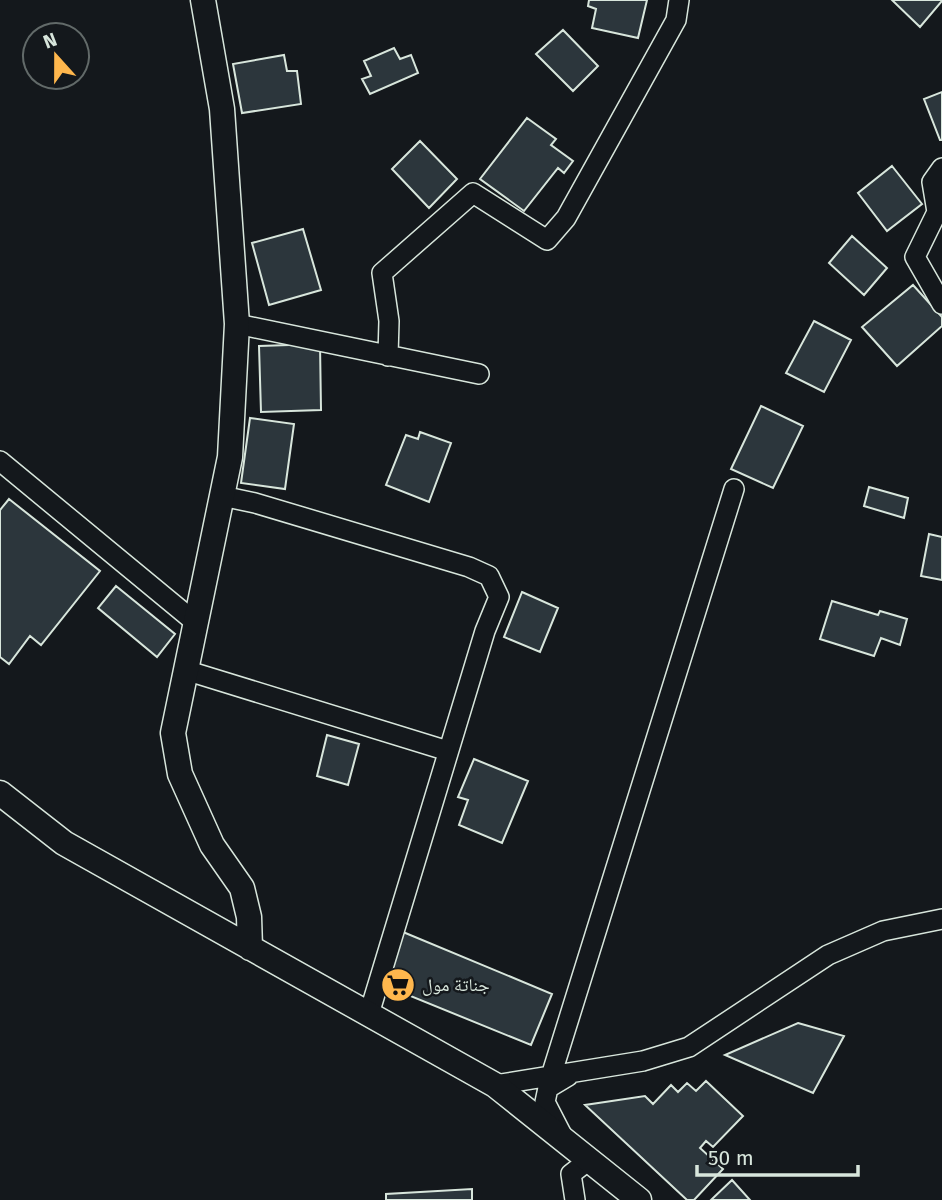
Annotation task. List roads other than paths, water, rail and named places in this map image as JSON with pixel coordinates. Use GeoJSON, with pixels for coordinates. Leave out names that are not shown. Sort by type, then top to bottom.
{"type":"FeatureCollection","features":[{"type":"Feature","properties":{"kind":"street"},"geometry":{"type":"LineString","coordinates":[[203,0],[222,109],[237,324],[230,457],[173,733],[180,774],[212,845],[242,888],[249,917],[250,948]]}},
{"type":"Feature","properties":{"kind":"street"},"geometry":{"type":"LineString","coordinates":[[388,356],[389,321],[382,273],[473,193],[547,240],[566,218],[676,20],[679,0]]}},
{"type":"Feature","properties":{"kind":"street"},"geometry":{"type":"LineString","coordinates":[[942,168],[932,182],[937,212],[915,257],[942,304]]}},
{"type":"Feature","properties":{"kind":"street"},"geometry":{"type":"LineString","coordinates":[[237,324],[479,374]]}},
{"type":"Feature","properties":{"kind":"street"},"geometry":{"type":"LineString","coordinates":[[0,461],[195,622]]}},
{"type":"Feature","properties":{"kind":"street"},"geometry":{"type":"LineString","coordinates":[[551,1076],[734,489]]}},
{"type":"Feature","properties":{"kind":"street"},"geometry":{"type":"LineString","coordinates":[[222,496],[255,503],[489,576],[499,597],[448,751],[369,1014]]}},
{"type":"Feature","properties":{"kind":"street"},"geometry":{"type":"LineString","coordinates":[[185,670],[448,751]]}},
{"type":"Feature","properties":{"kind":"street"},"geometry":{"type":"LineString","coordinates":[[0,793],[64,843],[495,1085],[639,1200]]}},
{"type":"Feature","properties":{"kind":"street"},"geometry":{"type":"LineString","coordinates":[[495,1085],[643,1061],[689,1047],[828,955],[883,931],[942,919]]}},
{"type":"Feature","properties":{"kind":"street"},"geometry":{"type":"LineString","coordinates":[[566,1142],[545,1102],[548,1088],[576,1072]]}},
{"type":"Feature","properties":{"kind":"street"},"geometry":{"type":"LineString","coordinates":[[575,1200],[571,1174],[589,1160]]}},
{"type":"Feature","properties":{"kind":"place","name":"جناتة مول"},"geometry":{"type":"Point","coordinates":[398,985]}}]}
